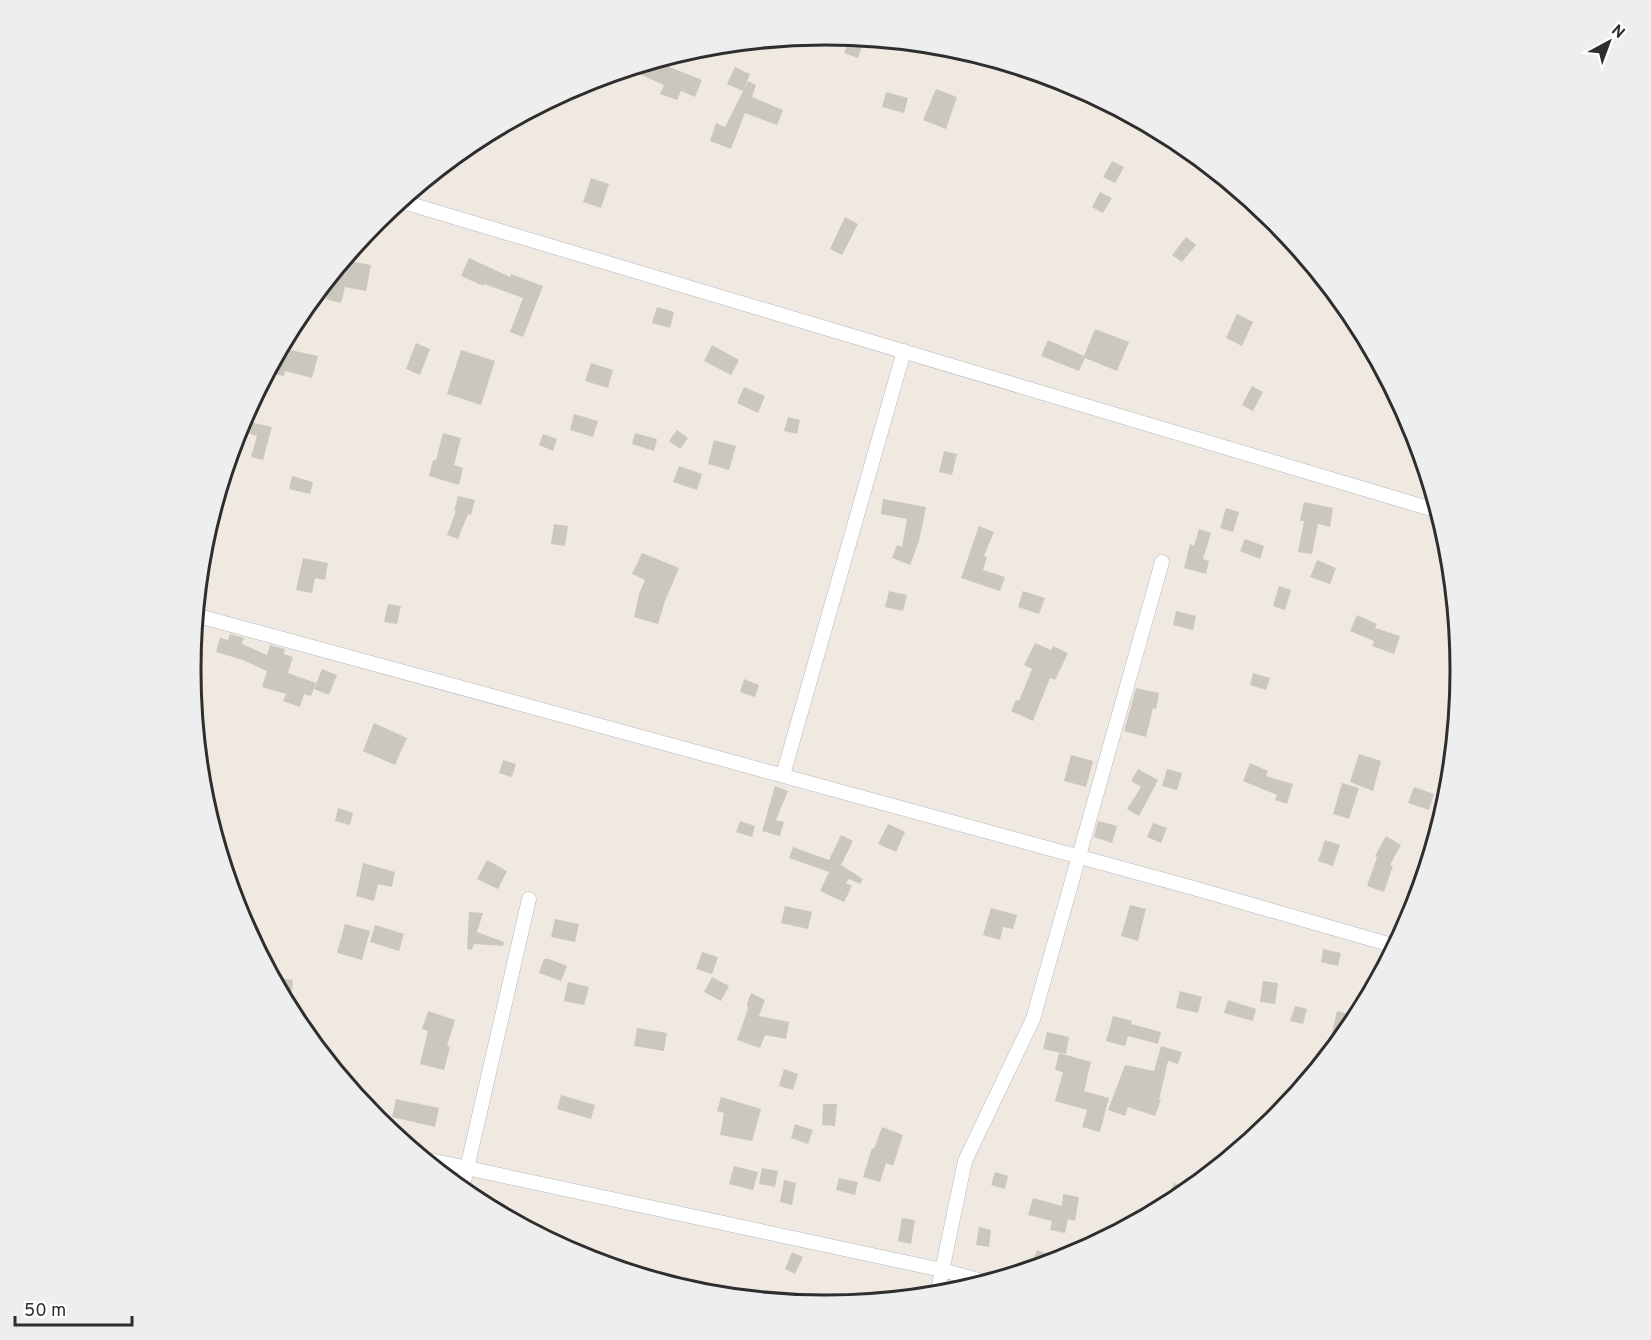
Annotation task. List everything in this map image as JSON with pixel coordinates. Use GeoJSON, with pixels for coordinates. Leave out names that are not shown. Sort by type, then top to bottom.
{"type":"FeatureCollection","features":[{"type":"Feature","properties":{"kind":"street"},"geometry":{"type":"LineString","coordinates":[[409,204],[1429,508]]}},
{"type":"Feature","properties":{"kind":"street"},"geometry":{"type":"LineString","coordinates":[[783,776],[904,351]]}},
{"type":"Feature","properties":{"kind":"street"},"geometry":{"type":"LineString","coordinates":[[939,1284],[965,1161],[1033,1019],[1162,562]]}},
{"type":"Feature","properties":{"kind":"street"},"geometry":{"type":"LineString","coordinates":[[203,617],[1079,856],[1387,944]]}},
{"type":"Feature","properties":{"kind":"street"},"geometry":{"type":"LineString","coordinates":[[464,1180],[529,900]]}},
{"type":"Feature","properties":{"kind":"street"},"geometry":{"type":"LineString","coordinates":[[440,1162],[970,1278]]}},
{"type":"Feature","properties":{"kind":"building"},"geometry":{"type":"Polygon","coordinates":[[[847,46],[862,46],[858,58],[844,53],[847,46]]]}},
{"type":"Feature","properties":{"kind":"building"},"geometry":{"type":"Polygon","coordinates":[[[666,66],[702,80],[695,97],[681,91],[677,100],[660,94],[664,85],[639,74],[666,66]]]}},
{"type":"Feature","properties":{"kind":"building"},"geometry":{"type":"Polygon","coordinates":[[[735,67],[750,74],[743,91],[727,84],[735,67]]]}},
{"type":"Feature","properties":{"kind":"building"},"geometry":{"type":"Polygon","coordinates":[[[748,81],[756,85],[752,97],[783,110],[777,125],[745,113],[731,149],[710,141],[716,123],[725,127],[748,81]]]}},
{"type":"Feature","properties":{"kind":"building"},"geometry":{"type":"Polygon","coordinates":[[[936,89],[957,97],[946,129],[923,120],[936,89]]]}},
{"type":"Feature","properties":{"kind":"building"},"geometry":{"type":"Polygon","coordinates":[[[886,92],[908,98],[904,113],[882,107],[886,92]]]}},
{"type":"Feature","properties":{"kind":"building"},"geometry":{"type":"Polygon","coordinates":[[[1112,161],[1124,167],[1115,183],[1103,177],[1112,161]]]}},
{"type":"Feature","properties":{"kind":"building"},"geometry":{"type":"Polygon","coordinates":[[[591,178],[609,184],[601,208],[583,202],[591,178]]]}},
{"type":"Feature","properties":{"kind":"building"},"geometry":{"type":"Polygon","coordinates":[[[1100,192],[1112,198],[1103,213],[1092,207],[1100,192]]]}},
{"type":"Feature","properties":{"kind":"building"},"geometry":{"type":"Polygon","coordinates":[[[845,217],[858,224],[842,255],[830,249],[845,217]]]}},
{"type":"Feature","properties":{"kind":"building"},"geometry":{"type":"Polygon","coordinates":[[[1186,237],[1196,245],[1182,262],[1172,255],[1186,237]]]}},
{"type":"Feature","properties":{"kind":"building"},"geometry":{"type":"Polygon","coordinates":[[[469,258],[510,277],[511,274],[543,286],[523,337],[510,332],[523,298],[484,284],[483,286],[461,276],[469,258]]]}},
{"type":"Feature","properties":{"kind":"building"},"geometry":{"type":"Polygon","coordinates":[[[353,262],[371,265],[366,291],[345,287],[341,303],[326,299],[327,294],[353,262]]]}},
{"type":"Feature","properties":{"kind":"building"},"geometry":{"type":"Polygon","coordinates":[[[657,307],[674,312],[670,328],[652,323],[657,307]]]}},
{"type":"Feature","properties":{"kind":"building"},"geometry":{"type":"Polygon","coordinates":[[[1237,314],[1253,322],[1242,346],[1226,338],[1237,314]]]}},
{"type":"Feature","properties":{"kind":"building"},"geometry":{"type":"Polygon","coordinates":[[[1095,329],[1129,342],[1117,371],[1085,358],[1079,371],[1041,356],[1048,340],[1084,356],[1095,329]]]}},
{"type":"Feature","properties":{"kind":"building"},"geometry":{"type":"Polygon","coordinates":[[[416,343],[430,349],[420,375],[406,369],[416,343]]]}},
{"type":"Feature","properties":{"kind":"building"},"geometry":{"type":"Polygon","coordinates":[[[712,345],[739,360],[731,375],[704,361],[712,345]]]}},
{"type":"Feature","properties":{"kind":"building"},"geometry":{"type":"Polygon","coordinates":[[[289,350],[318,356],[312,378],[285,371],[284,376],[275,374],[289,350]]]}},
{"type":"Feature","properties":{"kind":"building"},"geometry":{"type":"Polygon","coordinates":[[[461,350],[495,361],[481,405],[447,394],[461,350]]]}},
{"type":"Feature","properties":{"kind":"building"},"geometry":{"type":"Polygon","coordinates":[[[591,363],[613,370],[608,388],[585,381],[591,363]]]}},
{"type":"Feature","properties":{"kind":"building"},"geometry":{"type":"Polygon","coordinates":[[[1252,386],[1263,392],[1253,411],[1242,405],[1252,386]]]}},
{"type":"Feature","properties":{"kind":"building"},"geometry":{"type":"Polygon","coordinates":[[[744,387],[765,396],[758,413],[737,403],[744,387]]]}},
{"type":"Feature","properties":{"kind":"building"},"geometry":{"type":"Polygon","coordinates":[[[574,414],[598,421],[593,437],[570,430],[574,414]]]}},
{"type":"Feature","properties":{"kind":"building"},"geometry":{"type":"Polygon","coordinates":[[[788,417],[800,420],[797,434],[784,431],[788,417]]]}},
{"type":"Feature","properties":{"kind":"building"},"geometry":{"type":"Polygon","coordinates":[[[252,422],[272,427],[263,460],[251,457],[257,436],[247,433],[252,422]]]}},
{"type":"Feature","properties":{"kind":"building"},"geometry":{"type":"Polygon","coordinates":[[[677,430],[688,438],[680,449],[669,441],[677,430]]]}},
{"type":"Feature","properties":{"kind":"building"},"geometry":{"type":"Polygon","coordinates":[[[443,433],[461,438],[454,465],[463,468],[459,485],[429,476],[443,433]]]}},
{"type":"Feature","properties":{"kind":"building"},"geometry":{"type":"Polygon","coordinates":[[[635,433],[657,439],[654,451],[632,444],[635,433]]]}},
{"type":"Feature","properties":{"kind":"building"},"geometry":{"type":"Polygon","coordinates":[[[543,434],[557,439],[553,451],[539,445],[543,434]]]}},
{"type":"Feature","properties":{"kind":"building"},"geometry":{"type":"Polygon","coordinates":[[[714,440],[736,446],[729,470],[708,464],[714,440]]]}},
{"type":"Feature","properties":{"kind":"building"},"geometry":{"type":"Polygon","coordinates":[[[944,451],[957,454],[952,475],[939,472],[944,451]]]}},
{"type":"Feature","properties":{"kind":"building"},"geometry":{"type":"Polygon","coordinates":[[[679,466],[702,474],[697,490],[673,482],[679,466]]]}},
{"type":"Feature","properties":{"kind":"building"},"geometry":{"type":"Polygon","coordinates":[[[292,476],[313,482],[310,494],[289,489],[292,476]]]}},
{"type":"Feature","properties":{"kind":"building"},"geometry":{"type":"Polygon","coordinates":[[[458,496],[475,500],[471,515],[468,514],[458,539],[447,535],[456,511],[454,511],[458,496]]]}},
{"type":"Feature","properties":{"kind":"building"},"geometry":{"type":"Polygon","coordinates":[[[883,499],[926,507],[919,541],[910,565],[892,558],[897,545],[902,547],[907,519],[881,514],[883,499]]]}},
{"type":"Feature","properties":{"kind":"building"},"geometry":{"type":"Polygon","coordinates":[[[1304,502],[1333,508],[1330,527],[1318,524],[1312,554],[1298,552],[1304,521],[1300,521],[1304,502]]]}},
{"type":"Feature","properties":{"kind":"building"},"geometry":{"type":"Polygon","coordinates":[[[1226,508],[1239,512],[1233,532],[1220,528],[1226,508]]]}},
{"type":"Feature","properties":{"kind":"building"},"geometry":{"type":"Polygon","coordinates":[[[554,524],[568,526],[565,546],[551,544],[554,524]]]}},
{"type":"Feature","properties":{"kind":"building"},"geometry":{"type":"Polygon","coordinates":[[[979,526],[994,532],[984,556],[987,557],[983,570],[1005,577],[1000,591],[961,578],[979,526]]]}},
{"type":"Feature","properties":{"kind":"building"},"geometry":{"type":"Polygon","coordinates":[[[1199,529],[1211,533],[1203,559],[1209,561],[1206,574],[1184,568],[1190,544],[1194,546],[1199,529]]]}},
{"type":"Feature","properties":{"kind":"building"},"geometry":{"type":"Polygon","coordinates":[[[1245,539],[1264,546],[1260,559],[1240,551],[1245,539]]]}},
{"type":"Feature","properties":{"kind":"building"},"geometry":{"type":"Polygon","coordinates":[[[642,553],[679,568],[658,624],[634,617],[645,580],[632,574],[642,553]]]}},
{"type":"Feature","properties":{"kind":"building"},"geometry":{"type":"Polygon","coordinates":[[[303,558],[328,563],[325,580],[315,578],[312,593],[296,590],[303,558]]]}},
{"type":"Feature","properties":{"kind":"building"},"geometry":{"type":"Polygon","coordinates":[[[1317,560],[1336,568],[1330,584],[1310,577],[1317,560]]]}},
{"type":"Feature","properties":{"kind":"building"},"geometry":{"type":"Polygon","coordinates":[[[1279,586],[1291,590],[1285,610],[1273,606],[1279,586]]]}},
{"type":"Feature","properties":{"kind":"building"},"geometry":{"type":"Polygon","coordinates":[[[889,591],[907,595],[903,611],[885,607],[889,591]]]}},
{"type":"Feature","properties":{"kind":"building"},"geometry":{"type":"Polygon","coordinates":[[[1023,591],[1045,598],[1039,614],[1018,607],[1023,591]]]}},
{"type":"Feature","properties":{"kind":"building"},"geometry":{"type":"Polygon","coordinates":[[[388,604],[401,606],[397,624],[384,622],[388,604]]]}},
{"type":"Feature","properties":{"kind":"building"},"geometry":{"type":"Polygon","coordinates":[[[1176,611],[1196,616],[1193,630],[1173,625],[1176,611]]]}},
{"type":"Feature","properties":{"kind":"building"},"geometry":{"type":"Polygon","coordinates":[[[1357,615],[1377,624],[1375,628],[1400,636],[1394,654],[1372,646],[1374,641],[1350,631],[1357,615]]]}},
{"type":"Feature","properties":{"kind":"building"},"geometry":{"type":"Polygon","coordinates":[[[230,634],[244,638],[242,644],[267,655],[270,645],[285,649],[284,654],[293,657],[288,673],[316,683],[311,696],[304,694],[300,707],[283,701],[286,694],[262,687],[267,671],[243,660],[216,652],[220,638],[228,640],[230,634]]]}},
{"type":"Feature","properties":{"kind":"building"},"geometry":{"type":"Polygon","coordinates":[[[1035,643],[1051,650],[1053,646],[1068,653],[1055,680],[1050,678],[1033,721],[1011,711],[1016,700],[1019,701],[1032,669],[1024,665],[1035,643]]]}},
{"type":"Feature","properties":{"kind":"building"},"geometry":{"type":"Polygon","coordinates":[[[322,669],[337,675],[329,695],[314,689],[322,669]]]}},
{"type":"Feature","properties":{"kind":"building"},"geometry":{"type":"Polygon","coordinates":[[[1253,673],[1270,678],[1266,690],[1250,685],[1253,673]]]}},
{"type":"Feature","properties":{"kind":"building"},"geometry":{"type":"Polygon","coordinates":[[[744,679],[759,685],[755,697],[740,692],[744,679]]]}},
{"type":"Feature","properties":{"kind":"building"},"geometry":{"type":"Polygon","coordinates":[[[1136,688],[1159,693],[1146,737],[1124,731],[1136,688]]]}},
{"type":"Feature","properties":{"kind":"building"},"geometry":{"type":"Polygon","coordinates":[[[374,723],[407,738],[395,765],[363,751],[374,723]]]}},
{"type":"Feature","properties":{"kind":"building"},"geometry":{"type":"Polygon","coordinates":[[[1359,754],[1381,761],[1373,791],[1350,782],[1359,754]]]}},
{"type":"Feature","properties":{"kind":"building"},"geometry":{"type":"Polygon","coordinates":[[[1071,755],[1093,761],[1086,787],[1064,781],[1071,755]]]}},
{"type":"Feature","properties":{"kind":"building"},"geometry":{"type":"Polygon","coordinates":[[[503,760],[516,764],[512,777],[499,773],[503,760]]]}},
{"type":"Feature","properties":{"kind":"building"},"geometry":{"type":"Polygon","coordinates":[[[1250,763],[1268,771],[1266,776],[1293,784],[1287,804],[1275,800],[1277,795],[1243,781],[1250,763]]]}},
{"type":"Feature","properties":{"kind":"building"},"geometry":{"type":"Polygon","coordinates":[[[1138,769],[1158,780],[1139,816],[1127,809],[1141,787],[1131,781],[1138,769]]]}},
{"type":"Feature","properties":{"kind":"building"},"geometry":{"type":"Polygon","coordinates":[[[1167,769],[1182,773],[1177,790],[1162,786],[1167,769]]]}},
{"type":"Feature","properties":{"kind":"building"},"geometry":{"type":"Polygon","coordinates":[[[1342,783],[1359,788],[1349,819],[1333,814],[1342,783]]]}},
{"type":"Feature","properties":{"kind":"building"},"geometry":{"type":"Polygon","coordinates":[[[775,786],[788,791],[776,820],[784,822],[780,836],[762,831],[775,786]]]}},
{"type":"Feature","properties":{"kind":"building"},"geometry":{"type":"Polygon","coordinates":[[[1414,787],[1434,794],[1429,810],[1408,803],[1414,787]]]}},
{"type":"Feature","properties":{"kind":"building"},"geometry":{"type":"Polygon","coordinates":[[[338,808],[353,813],[350,825],[335,821],[338,808]]]}},
{"type":"Feature","properties":{"kind":"building"},"geometry":{"type":"Polygon","coordinates":[[[740,821],[755,826],[752,837],[736,832],[740,821]]]}},
{"type":"Feature","properties":{"kind":"building"},"geometry":{"type":"Polygon","coordinates":[[[1098,821],[1117,826],[1112,843],[1094,837],[1098,821]]]}},
{"type":"Feature","properties":{"kind":"building"},"geometry":{"type":"Polygon","coordinates":[[[1153,823],[1167,828],[1161,843],[1147,837],[1153,823]]]}},
{"type":"Feature","properties":{"kind":"building"},"geometry":{"type":"Polygon","coordinates":[[[888,824],[905,832],[896,852],[878,844],[888,824]]]}},
{"type":"Feature","properties":{"kind":"building"},"geometry":{"type":"Polygon","coordinates":[[[841,835],[853,841],[841,865],[863,879],[860,884],[849,879],[846,883],[852,886],[844,902],[820,891],[829,872],[789,858],[793,847],[829,860],[841,835]]]}},
{"type":"Feature","properties":{"kind":"building"},"geometry":{"type":"Polygon","coordinates":[[[1386,836],[1401,845],[1390,865],[1393,866],[1384,892],[1367,886],[1377,857],[1375,856],[1386,836]]]}},
{"type":"Feature","properties":{"kind":"building"},"geometry":{"type":"Polygon","coordinates":[[[1325,840],[1340,845],[1333,866],[1318,861],[1325,840]]]}},
{"type":"Feature","properties":{"kind":"building"},"geometry":{"type":"Polygon","coordinates":[[[487,860],[507,871],[498,889],[477,879],[487,860]]]}},
{"type":"Feature","properties":{"kind":"building"},"geometry":{"type":"Polygon","coordinates":[[[363,863],[395,872],[392,887],[378,884],[374,901],[356,896],[363,863]]]}},
{"type":"Feature","properties":{"kind":"building"},"geometry":{"type":"Polygon","coordinates":[[[1130,905],[1146,909],[1138,941],[1121,936],[1130,905]]]}},
{"type":"Feature","properties":{"kind":"building"},"geometry":{"type":"Polygon","coordinates":[[[785,906],[812,912],[808,929],[781,923],[785,906]]]}},
{"type":"Feature","properties":{"kind":"building"},"geometry":{"type":"Polygon","coordinates":[[[991,908],[1017,915],[1013,929],[1003,927],[1000,940],[983,935],[991,908]]]}},
{"type":"Feature","properties":{"kind":"building"},"geometry":{"type":"Polygon","coordinates":[[[469,912],[483,913],[477,932],[504,942],[503,946],[474,944],[472,950],[467,949],[469,912]]]}},
{"type":"Feature","properties":{"kind":"building"},"geometry":{"type":"Polygon","coordinates":[[[555,919],[579,924],[575,942],[551,937],[555,919]]]}},
{"type":"Feature","properties":{"kind":"building"},"geometry":{"type":"Polygon","coordinates":[[[345,924],[370,931],[362,960],[337,953],[345,924]]]}},
{"type":"Feature","properties":{"kind":"building"},"geometry":{"type":"Polygon","coordinates":[[[375,925],[404,934],[399,951],[370,942],[375,925]]]}},
{"type":"Feature","properties":{"kind":"building"},"geometry":{"type":"Polygon","coordinates":[[[1323,949],[1341,953],[1338,966],[1321,962],[1323,949]]]}},
{"type":"Feature","properties":{"kind":"building"},"geometry":{"type":"Polygon","coordinates":[[[702,952],[718,957],[712,974],[696,969],[702,952]]]}},
{"type":"Feature","properties":{"kind":"building"},"geometry":{"type":"Polygon","coordinates":[[[544,959],[567,966],[561,981],[539,973],[544,959]]]}},
{"type":"Feature","properties":{"kind":"building"},"geometry":{"type":"Polygon","coordinates":[[[712,977],[729,986],[721,1001],[704,992],[712,977]]]}},
{"type":"Feature","properties":{"kind":"building"},"geometry":{"type":"Polygon","coordinates":[[[282,978],[293,980],[292,994],[282,978]]]}},
{"type":"Feature","properties":{"kind":"building"},"geometry":{"type":"Polygon","coordinates":[[[1263,981],[1278,983],[1275,1004],[1260,1002],[1263,981]]]}},
{"type":"Feature","properties":{"kind":"building"},"geometry":{"type":"Polygon","coordinates":[[[568,982],[589,987],[584,1005],[564,1001],[568,982]]]}},
{"type":"Feature","properties":{"kind":"building"},"geometry":{"type":"Polygon","coordinates":[[[1180,991],[1202,997],[1198,1013],[1176,1008],[1180,991]]]}},
{"type":"Feature","properties":{"kind":"building"},"geometry":{"type":"Polygon","coordinates":[[[751,993],[765,1000],[759,1016],[789,1022],[786,1039],[765,1035],[760,1048],[737,1040],[751,993]]]}},
{"type":"Feature","properties":{"kind":"building"},"geometry":{"type":"Polygon","coordinates":[[[1228,1000],[1256,1009],[1253,1021],[1224,1013],[1228,1000]]]}},
{"type":"Feature","properties":{"kind":"building"},"geometry":{"type":"Polygon","coordinates":[[[1295,1006],[1307,1009],[1303,1024],[1290,1021],[1295,1006]]]}},
{"type":"Feature","properties":{"kind":"building"},"geometry":{"type":"Polygon","coordinates":[[[428,1011],[455,1020],[447,1046],[450,1047],[444,1070],[420,1064],[428,1031],[422,1029],[428,1011]]]}},
{"type":"Feature","properties":{"kind":"building"},"geometry":{"type":"Polygon","coordinates":[[[1337,1011],[1347,1013],[1333,1033],[1337,1011]]]}},
{"type":"Feature","properties":{"kind":"building"},"geometry":{"type":"Polygon","coordinates":[[[1113,1016],[1132,1021],[1131,1024],[1161,1032],[1158,1044],[1128,1036],[1125,1046],[1106,1041],[1113,1016]]]}},
{"type":"Feature","properties":{"kind":"building"},"geometry":{"type":"Polygon","coordinates":[[[637,1028],[667,1033],[664,1051],[634,1046],[637,1028]]]}},
{"type":"Feature","properties":{"kind":"building"},"geometry":{"type":"Polygon","coordinates":[[[1047,1032],[1069,1037],[1066,1054],[1043,1049],[1047,1032]]]}},
{"type":"Feature","properties":{"kind":"building"},"geometry":{"type":"Polygon","coordinates":[[[1161,1046],[1182,1052],[1178,1064],[1168,1061],[1159,1100],[1161,1100],[1155,1116],[1128,1107],[1125,1116],[1108,1110],[1125,1065],[1154,1071],[1161,1046]]]}},
{"type":"Feature","properties":{"kind":"building"},"geometry":{"type":"Polygon","coordinates":[[[1059,1053],[1091,1062],[1084,1091],[1109,1098],[1100,1132],[1082,1127],[1087,1110],[1055,1101],[1063,1072],[1055,1070],[1059,1053]]]}},
{"type":"Feature","properties":{"kind":"building"},"geometry":{"type":"Polygon","coordinates":[[[784,1069],[798,1074],[793,1090],[779,1086],[784,1069]]]}},
{"type":"Feature","properties":{"kind":"building"},"geometry":{"type":"Polygon","coordinates":[[[561,1095],[595,1105],[591,1119],[557,1109],[561,1095]]]}},
{"type":"Feature","properties":{"kind":"building"},"geometry":{"type":"Polygon","coordinates":[[[721,1097],[761,1109],[752,1141],[720,1135],[724,1113],[717,1111],[721,1097]]]}},
{"type":"Feature","properties":{"kind":"building"},"geometry":{"type":"Polygon","coordinates":[[[396,1099],[439,1108],[435,1127],[392,1117],[396,1099]]]}},
{"type":"Feature","properties":{"kind":"building"},"geometry":{"type":"Polygon","coordinates":[[[823,1104],[837,1104],[835,1126],[822,1125],[823,1104]]]}},
{"type":"Feature","properties":{"kind":"building"},"geometry":{"type":"Polygon","coordinates":[[[795,1124],[813,1130],[808,1144],[791,1138],[795,1124]]]}},
{"type":"Feature","properties":{"kind":"building"},"geometry":{"type":"Polygon","coordinates":[[[882,1127],[903,1135],[893,1166],[886,1163],[880,1182],[863,1177],[872,1148],[874,1149],[882,1127]]]}},
{"type":"Feature","properties":{"kind":"building"},"geometry":{"type":"Polygon","coordinates":[[[734,1166],[758,1172],[753,1190],[729,1184],[734,1166]]]}},
{"type":"Feature","properties":{"kind":"building"},"geometry":{"type":"Polygon","coordinates":[[[762,1168],[778,1171],[775,1187],[759,1184],[762,1168]]]}},
{"type":"Feature","properties":{"kind":"building"},"geometry":{"type":"Polygon","coordinates":[[[995,1172],[1008,1176],[1005,1189],[991,1185],[995,1172]]]}},
{"type":"Feature","properties":{"kind":"building"},"geometry":{"type":"Polygon","coordinates":[[[839,1178],[858,1182],[855,1195],[836,1190],[839,1178]]]}},
{"type":"Feature","properties":{"kind":"building"},"geometry":{"type":"Polygon","coordinates":[[[784,1180],[796,1183],[792,1205],[780,1202],[784,1180]]]}},
{"type":"Feature","properties":{"kind":"building"},"geometry":{"type":"Polygon","coordinates":[[[1174,1183],[1180,1185],[1173,1190],[1171,1191],[1174,1183]]]}},
{"type":"Feature","properties":{"kind":"building"},"geometry":{"type":"Polygon","coordinates":[[[1063,1194],[1079,1197],[1075,1221],[1068,1219],[1065,1233],[1050,1230],[1052,1221],[1028,1215],[1033,1198],[1062,1206],[1063,1194]]]}},
{"type":"Feature","properties":{"kind":"building"},"geometry":{"type":"Polygon","coordinates":[[[902,1218],[915,1220],[911,1244],[898,1241],[902,1218]]]}},
{"type":"Feature","properties":{"kind":"building"},"geometry":{"type":"Polygon","coordinates":[[[979,1227],[991,1230],[989,1247],[976,1245],[979,1227]]]}},
{"type":"Feature","properties":{"kind":"building"},"geometry":{"type":"Polygon","coordinates":[[[1037,1250],[1047,1254],[1033,1259],[1037,1250]]]}},
{"type":"Feature","properties":{"kind":"building"},"geometry":{"type":"Polygon","coordinates":[[[792,1252],[803,1257],[795,1274],[785,1269],[792,1252]]]}}]}
